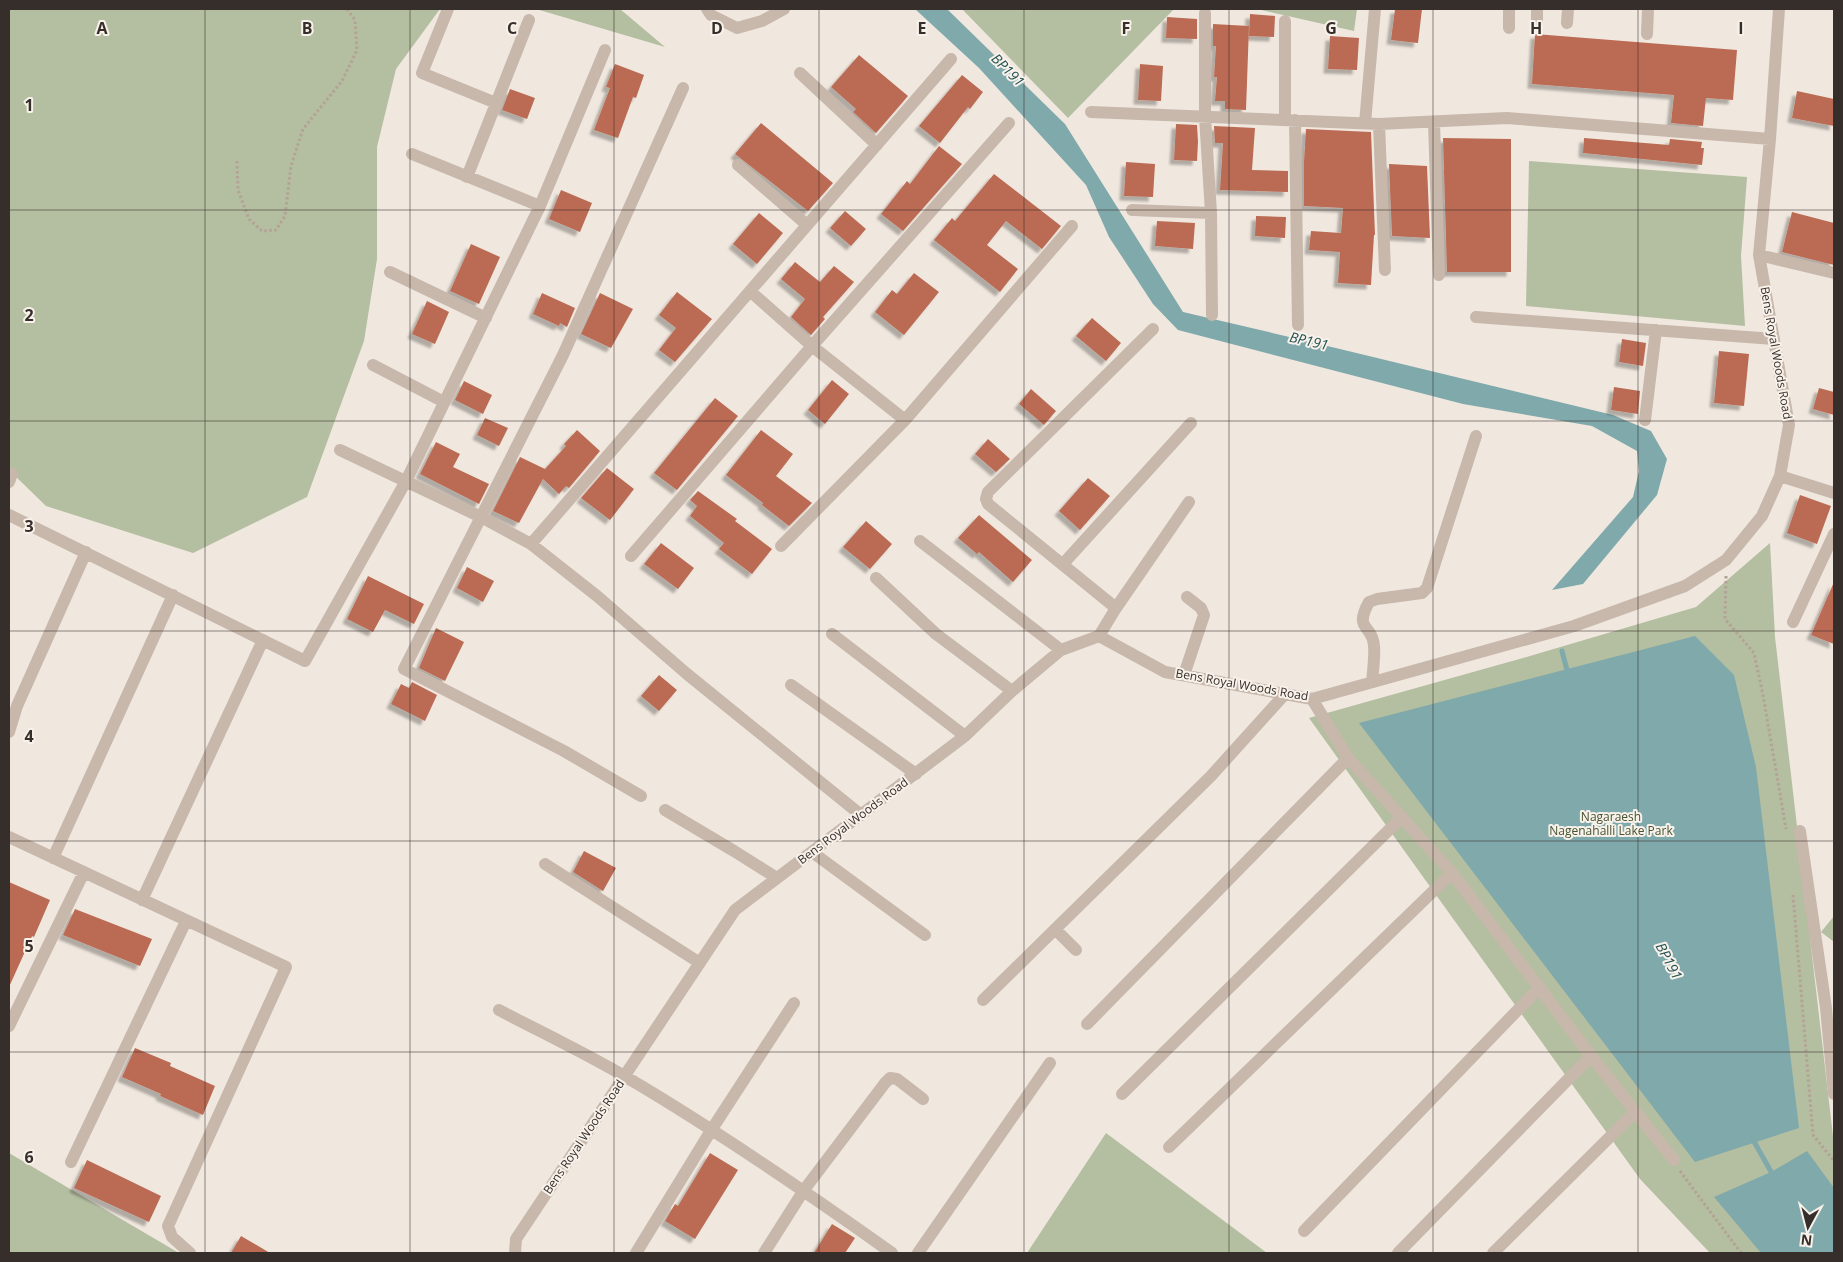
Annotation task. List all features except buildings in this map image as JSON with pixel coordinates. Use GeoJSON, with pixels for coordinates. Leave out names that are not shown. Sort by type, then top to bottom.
{"type":"FeatureCollection","features":[{"type":"Feature","properties":{"kind":"street"},"geometry":{"type":"LineString","coordinates":[[448,9],[422,72],[496,103]]}},
{"type":"Feature","properties":{"kind":"street"},"geometry":{"type":"LineString","coordinates":[[707,9],[711,15],[737,28],[762,22],[784,9]]}},
{"type":"Feature","properties":{"kind":"street"},"geometry":{"type":"LineString","coordinates":[[1365,123],[1375,9]]}},
{"type":"Feature","properties":{"kind":"street"},"geometry":{"type":"LineString","coordinates":[[1509,9],[1509,28]]}},
{"type":"Feature","properties":{"kind":"street"},"geometry":{"type":"LineString","coordinates":[[1537,9],[1538,23]]}},
{"type":"Feature","properties":{"kind":"street"},"geometry":{"type":"LineString","coordinates":[[1568,9],[1568,23]]}},
{"type":"Feature","properties":{"kind":"street"},"geometry":{"type":"LineString","coordinates":[[1647,34],[1648,9]]}},
{"type":"Feature","properties":{"kind":"street","name":"Bens Royal Woods Road"},"geometry":{"type":"LineString","coordinates":[[515,1253],[516,1240],[735,910],[965,736],[1012,691],[1061,650],[1099,636],[1165,672],[1312,699],[1574,626],[1685,586],[1726,560],[1762,516],[1780,476],[1789,425],[1759,255],[1770,139],[1779,9]]}},
{"type":"Feature","properties":{"kind":"street"},"geometry":{"type":"LineString","coordinates":[[1205,13],[1205,117],[1211,212],[1212,316]]}},
{"type":"Feature","properties":{"kind":"street"},"geometry":{"type":"LineString","coordinates":[[467,177],[529,20]]}},
{"type":"Feature","properties":{"kind":"street"},"geometry":{"type":"LineString","coordinates":[[1285,21],[1298,325]]}},
{"type":"Feature","properties":{"kind":"street"},"geometry":{"type":"LineString","coordinates":[[9,515],[305,662],[406,480],[486,318],[540,206],[605,50]]}},
{"type":"Feature","properties":{"kind":"street"},"geometry":{"type":"LineString","coordinates":[[531,544],[951,59]]}},
{"type":"Feature","properties":{"kind":"street"},"geometry":{"type":"LineString","coordinates":[[800,73],[877,145]]}},
{"type":"Feature","properties":{"kind":"street"},"geometry":{"type":"LineString","coordinates":[[641,796],[564,751],[404,670],[562,355],[683,88]]}},
{"type":"Feature","properties":{"kind":"street"},"geometry":{"type":"LineString","coordinates":[[1091,112],[1379,124],[1507,118],[1770,139]]}},
{"type":"Feature","properties":{"kind":"street"},"geometry":{"type":"LineString","coordinates":[[1434,122],[1439,275]]}},
{"type":"Feature","properties":{"kind":"street"},"geometry":{"type":"LineString","coordinates":[[632,556],[812,346],[1009,123]]}},
{"type":"Feature","properties":{"kind":"street"},"geometry":{"type":"LineString","coordinates":[[1379,124],[1385,270]]}},
{"type":"Feature","properties":{"kind":"street"},"geometry":{"type":"LineString","coordinates":[[412,154],[540,206]]}},
{"type":"Feature","properties":{"kind":"street"},"geometry":{"type":"LineString","coordinates":[[738,165],[807,225]]}},
{"type":"Feature","properties":{"kind":"street"},"geometry":{"type":"LineString","coordinates":[[1132,210],[1211,212]]}},
{"type":"Feature","properties":{"kind":"street"},"geometry":{"type":"LineString","coordinates":[[781,546],[905,420],[1072,226]]}},
{"type":"Feature","properties":{"kind":"street"},"geometry":{"type":"LineString","coordinates":[[1759,255],[1834,273]]}},
{"type":"Feature","properties":{"kind":"street"},"geometry":{"type":"LineString","coordinates":[[390,272],[486,318]]}},
{"type":"Feature","properties":{"kind":"street"},"geometry":{"type":"LineString","coordinates":[[750,291],[812,346],[905,420]]}},
{"type":"Feature","properties":{"kind":"street"},"geometry":{"type":"LineString","coordinates":[[1476,317],[1774,339]]}},
{"type":"Feature","properties":{"kind":"street"},"geometry":{"type":"LineString","coordinates":[[1116,608],[988,504],[986,499],[988,492],[1153,328]]}},
{"type":"Feature","properties":{"kind":"street"},"geometry":{"type":"LineString","coordinates":[[1644,420],[1656,330]]}},
{"type":"Feature","properties":{"kind":"street"},"geometry":{"type":"LineString","coordinates":[[373,365],[444,402]]}},
{"type":"Feature","properties":{"kind":"street"},"geometry":{"type":"LineString","coordinates":[[1063,564],[1191,423]]}},
{"type":"Feature","properties":{"kind":"street"},"geometry":{"type":"LineString","coordinates":[[1372,682],[1375,644],[1363,624],[1362,615],[1369,602],[1422,593],[1427,588],[1476,436]]}},
{"type":"Feature","properties":{"kind":"street"},"geometry":{"type":"LineString","coordinates":[[340,450],[481,516],[531,544],[597,596],[687,674],[861,815]]}},
{"type":"Feature","properties":{"kind":"street"},"geometry":{"type":"LineString","coordinates":[[1780,476],[1834,493]]}},
{"type":"Feature","properties":{"kind":"street"},"geometry":{"type":"LineString","coordinates":[[1099,636],[1189,502]]}},
{"type":"Feature","properties":{"kind":"street"},"geometry":{"type":"LineString","coordinates":[[1794,622],[1834,534]]}},
{"type":"Feature","properties":{"kind":"street"},"geometry":{"type":"LineString","coordinates":[[920,541],[1061,650]]}},
{"type":"Feature","properties":{"kind":"street"},"geometry":{"type":"LineString","coordinates":[[9,732],[17,706],[86,552]]}},
{"type":"Feature","properties":{"kind":"street"},"geometry":{"type":"LineString","coordinates":[[876,578],[936,634],[1012,691]]}},
{"type":"Feature","properties":{"kind":"street"},"geometry":{"type":"LineString","coordinates":[[53,858],[173,595]]}},
{"type":"Feature","properties":{"kind":"street"},"geometry":{"type":"LineString","coordinates":[[1184,675],[1204,615],[1202,608],[1187,597]]}},
{"type":"Feature","properties":{"kind":"street"},"geometry":{"type":"LineString","coordinates":[[832,634],[965,736]]}},
{"type":"Feature","properties":{"kind":"street"},"geometry":{"type":"LineString","coordinates":[[142,900],[264,640]]}},
{"type":"Feature","properties":{"kind":"street"},"geometry":{"type":"LineString","coordinates":[[791,685],[916,774]]}},
{"type":"Feature","properties":{"kind":"street"},"geometry":{"type":"LineString","coordinates":[[983,1000],[1211,776],[1285,694]]}},
{"type":"Feature","properties":{"kind":"street"},"geometry":{"type":"LineString","coordinates":[[1312,699],[1348,758],[1452,872],[1591,1056],[1674,1160]]}},
{"type":"Feature","properties":{"kind":"street"},"geometry":{"type":"LineString","coordinates":[[1086,1024],[1348,758]]}},
{"type":"Feature","properties":{"kind":"street"},"geometry":{"type":"LineString","coordinates":[[665,810],[777,878]]}},
{"type":"Feature","properties":{"kind":"street"},"geometry":{"type":"LineString","coordinates":[[1122,1094],[1402,817]]}},
{"type":"Feature","properties":{"kind":"street"},"geometry":{"type":"LineString","coordinates":[[1800,831],[1826,1008],[1834,1094]]}},
{"type":"Feature","properties":{"kind":"street"},"geometry":{"type":"LineString","coordinates":[[9,837],[286,967],[168,1226],[172,1237],[190,1253]]}},
{"type":"Feature","properties":{"kind":"street"},"geometry":{"type":"LineString","coordinates":[[812,852],[925,935]]}},
{"type":"Feature","properties":{"kind":"street"},"geometry":{"type":"LineString","coordinates":[[545,864],[700,963]]}},
{"type":"Feature","properties":{"kind":"street"},"geometry":{"type":"LineString","coordinates":[[9,1026],[84,872]]}},
{"type":"Feature","properties":{"kind":"street"},"geometry":{"type":"LineString","coordinates":[[1169,1147],[1452,872]]}},
{"type":"Feature","properties":{"kind":"street"},"geometry":{"type":"LineString","coordinates":[[71,1162],[186,921]]}},
{"type":"Feature","properties":{"kind":"street"},"geometry":{"type":"LineString","coordinates":[[1055,929],[1076,950]]}},
{"type":"Feature","properties":{"kind":"street"},"geometry":{"type":"LineString","coordinates":[[1304,1231],[1540,987]]}},
{"type":"Feature","properties":{"kind":"street"},"geometry":{"type":"LineString","coordinates":[[636,1253],[794,1003]]}},
{"type":"Feature","properties":{"kind":"street"},"geometry":{"type":"LineString","coordinates":[[499,1010],[625,1076],[804,1190],[892,1253]]}},
{"type":"Feature","properties":{"kind":"street"},"geometry":{"type":"LineString","coordinates":[[1398,1253],[1591,1056]]}},
{"type":"Feature","properties":{"kind":"street"},"geometry":{"type":"LineString","coordinates":[[918,1253],[1050,1063]]}},
{"type":"Feature","properties":{"kind":"street"},"geometry":{"type":"LineString","coordinates":[[764,1253],[804,1190],[885,1082],[890,1078],[898,1079],[923,1099]]}},
{"type":"Feature","properties":{"kind":"street"},"geometry":{"type":"LineString","coordinates":[[1493,1253],[1635,1112]]}},
{"type":"Feature","properties":{"kind":"path"},"geometry":{"type":"LineString","coordinates":[[237,161],[238,190],[249,219],[262,231],[276,230],[285,216],[291,166],[303,129],[342,81],[357,50],[356,20],[347,9]]}},
{"type":"Feature","properties":{"kind":"path"},"geometry":{"type":"LineString","coordinates":[[1726,560],[1725,619],[1754,653],[1788,838]]}},
{"type":"Feature","properties":{"kind":"path"},"geometry":{"type":"LineString","coordinates":[[1792,887],[1813,1135],[1834,1160]]}},
{"type":"Feature","properties":{"kind":"path"},"geometry":{"type":"LineString","coordinates":[[1674,1160],[1741,1253]]}},
{"type":"Feature","properties":{"kind":"green space"},"geometry":{"type":"Polygon","coordinates":[[[9,9],[440,9],[396,69],[377,147],[377,259],[364,341],[307,497],[193,553],[46,506],[9,470],[9,9]]]}},
{"type":"Feature","properties":{"kind":"green space"},"geometry":{"type":"Polygon","coordinates":[[[536,9],[620,9],[665,47],[536,9]]]}},
{"type":"Feature","properties":{"kind":"green space"},"geometry":{"type":"Polygon","coordinates":[[[962,9],[1174,9],[1068,118],[962,9]]]}},
{"type":"Feature","properties":{"kind":"green space"},"geometry":{"type":"Polygon","coordinates":[[[1257,9],[1357,9],[1354,31],[1257,9]]]}},
{"type":"Feature","properties":{"kind":"green space"},"geometry":{"type":"Polygon","coordinates":[[[1529,161],[1747,177],[1741,256],[1745,326],[1526,306],[1529,161]]]}},
{"type":"Feature","properties":{"kind":"green space","name":"Nagaraesh Nagenahalli Lake Park"},"geometry":{"type":"Polygon","coordinates":[[[1770,543],[1775,637],[1834,1138],[1834,1253],[1710,1253],[1640,1179],[1309,718],[1696,607],[1770,543]]]}},
{"type":"Feature","properties":{"kind":"green space"},"geometry":{"type":"Polygon","coordinates":[[[1834,916],[1834,942],[1821,932],[1834,916]]]}},
{"type":"Feature","properties":{"kind":"green space"},"geometry":{"type":"Polygon","coordinates":[[[1106,1133],[1267,1253],[1027,1253],[1106,1133]]]}},
{"type":"Feature","properties":{"kind":"green space"},"geometry":{"type":"Polygon","coordinates":[[[9,1153],[179,1253],[9,1253],[9,1153]]]}},
{"type":"Feature","properties":{"kind":"water"},"geometry":{"type":"Polygon","coordinates":[[[915,9],[947,9],[1065,124],[1183,312],[1613,415],[1651,431],[1667,459],[1657,495],[1583,584],[1552,590],[1633,497],[1639,471],[1637,451],[1592,426],[1463,404],[1178,330],[1153,304],[1109,237],[1086,185],[979,68],[915,9]]]}},
{"type":"Feature","properties":{"kind":"water","name":"Nagaraesh Nagenahalli Lake Park"},"geometry":{"type":"Polygon","coordinates":[[[1695,636],[1734,675],[1756,767],[1799,1128],[1695,1162],[1359,723],[1695,636]]]}},
{"type":"Feature","properties":{"kind":"water"},"geometry":{"type":"Polygon","coordinates":[[[1807,1151],[1834,1188],[1834,1253],[1761,1253],[1714,1197],[1771,1172],[1807,1151]]]}},
{"type":"Feature","properties":{"kind":"waterway","name":"BP191"},"geometry":{"type":"LineString","coordinates":[[1562,651],[1568,674]]}},
{"type":"Feature","properties":{"kind":"waterway","name":"BP191"},"geometry":{"type":"LineString","coordinates":[[1752,1138],[1774,1177]]}}]}
